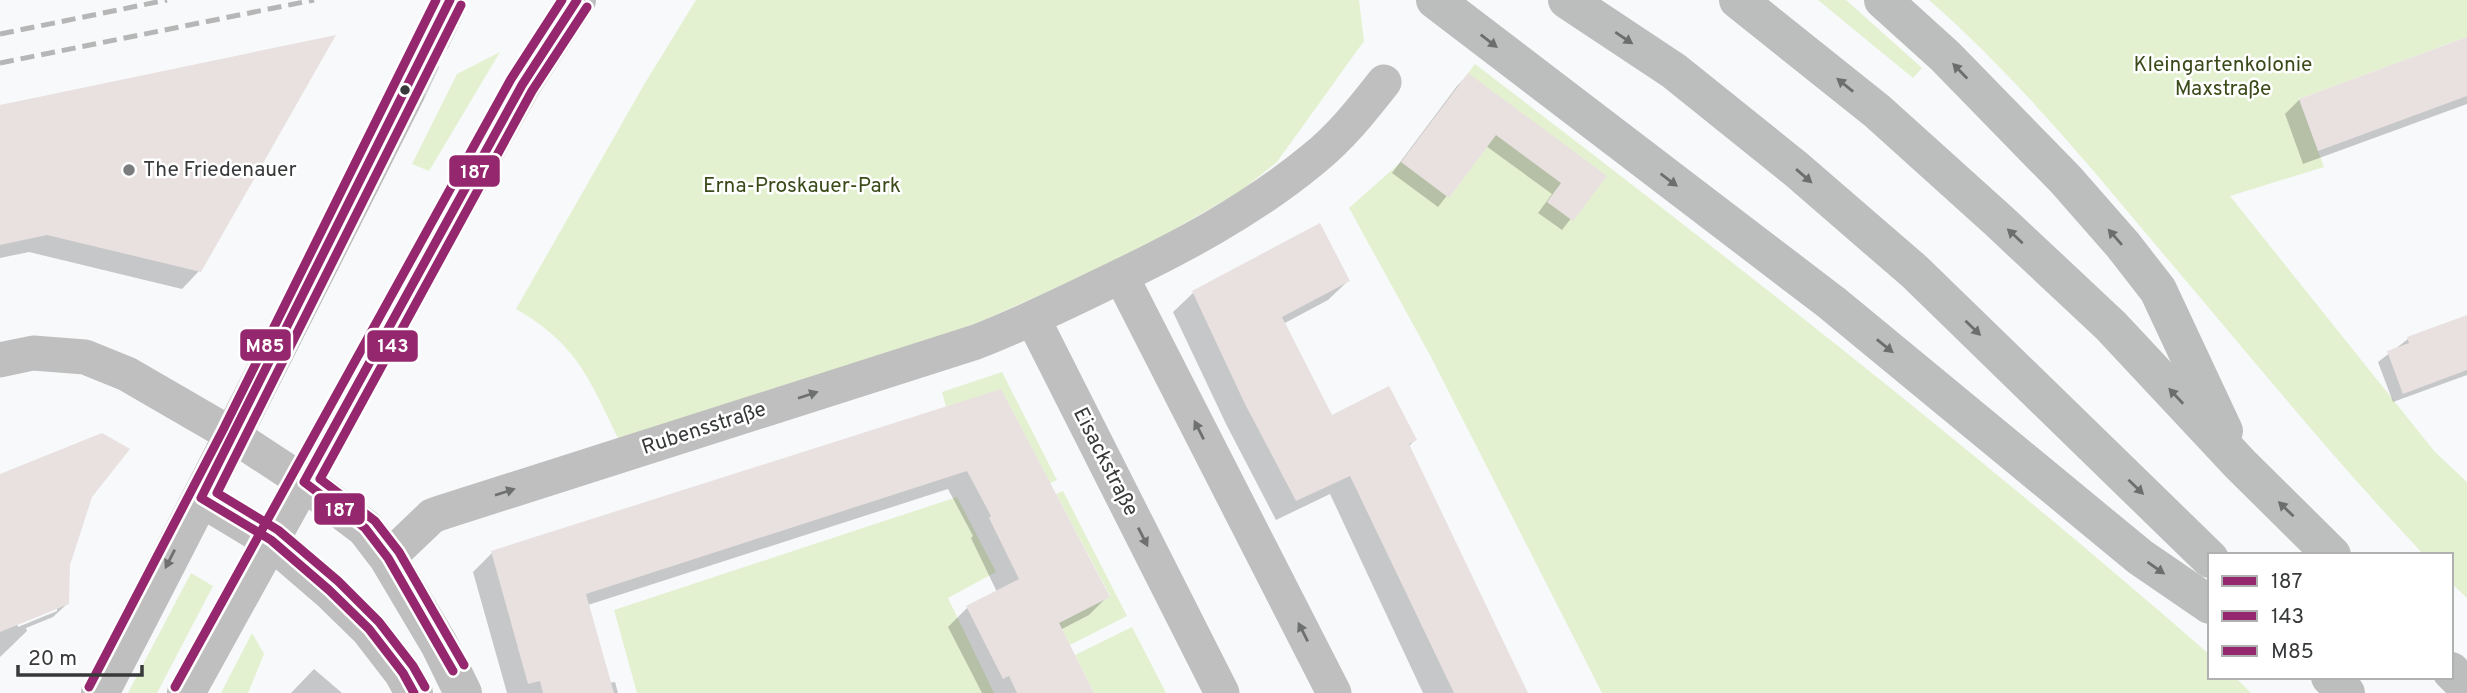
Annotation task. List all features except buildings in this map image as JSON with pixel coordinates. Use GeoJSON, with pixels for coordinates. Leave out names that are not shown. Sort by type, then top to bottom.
{"type":"FeatureCollection","features":[{"type":"Feature","properties":{"kind":"highway"},"geometry":{"type":"LineString","coordinates":[[1435,0],[1832,303],[2140,557],[2208,604]]}},
{"type":"Feature","properties":{"kind":"highway"},"geometry":{"type":"LineString","coordinates":[[1567,0],[1674,71],[1796,169],[1915,272],[2208,557]]}},
{"type":"Feature","properties":{"kind":"highway"},"geometry":{"type":"LineString","coordinates":[[1738,0],[1877,111],[1999,221],[2110,326],[2240,464],[2330,553]]}},
{"type":"Feature","properties":{"kind":"highway"},"geometry":{"type":"LineString","coordinates":[[1884,0],[1945,56],[2066,180],[2158,290],[2240,464]]}},
{"type":"Feature","properties":{"kind":"highway"},"geometry":{"type":"LineString","coordinates":[[2453,673],[2467,687]]}},
{"type":"Feature","properties":{"kind":"highway"},"geometry":{"type":"LineString","coordinates":[[2332,679],[2346,693]]}},
{"type":"Feature","properties":{"kind":"street"},"geometry":{"type":"LineString","coordinates":[[186,693],[522,85],[577,0]]}},
{"type":"Feature","properties":{"kind":"street"},"geometry":{"type":"LineString","coordinates":[[1033,319],[1163,256],[1259,201],[1314,159],[1349,125],[1384,82]]}},
{"type":"Feature","properties":{"kind":"street"},"geometry":{"type":"LineString","coordinates":[[100,693],[234,436],[406,93]]}},
{"type":"Feature","properties":{"kind":"street"},"geometry":{"type":"LineString","coordinates":[[1121,276],[1334,693]]}},
{"type":"Feature","properties":{"kind":"street","name":"Rubensstraße"},"geometry":{"type":"LineString","coordinates":[[388,558],[432,516],[440,513],[976,342],[1033,319]]}},
{"type":"Feature","properties":{"kind":"street","name":"Eisackstraße"},"geometry":{"type":"LineString","coordinates":[[1033,319],[1222,693]]}},
{"type":"Feature","properties":{"kind":"street"},"geometry":{"type":"LineString","coordinates":[[0,360],[33,354],[85,357],[127,374],[234,436],[304,482],[365,528],[388,558],[439,644],[463,693]]}},
{"type":"Feature","properties":{"kind":"street"},"geometry":{"type":"LineString","coordinates":[[201,498],[271,540],[329,590],[369,629],[403,673],[414,693]]}},
{"type":"Feature","properties":{"kind":"green space","name":"Erna-Proskauer-Park"},"geometry":{"type":"Polygon","coordinates":[[[696,0],[1359,0],[1364,41],[1277,162],[1242,190],[1122,258],[971,326],[619,440],[580,365],[554,336],[516,309],[645,83],[696,0]]]}},
{"type":"Feature","properties":{"kind":"green space"},"geometry":{"type":"Polygon","coordinates":[[[1818,0],[1846,0],[1922,68],[1913,78],[1818,0]]]}},
{"type":"Feature","properties":{"kind":"green space","name":"Kleingartenkolonie Maxstraße"},"geometry":{"type":"Polygon","coordinates":[[[1929,0],[2467,0],[2467,37],[2299,99],[2324,167],[2230,196],[2435,452],[2467,482],[2467,598],[2453,585],[2453,553],[2422,553],[2319,438],[2044,114],[1929,0]]]}},
{"type":"Feature","properties":{"kind":"green space"},"geometry":{"type":"Polygon","coordinates":[[[500,52],[429,171],[412,164],[457,74],[500,52]]]}},
{"type":"Feature","properties":{"kind":"green space"},"geometry":{"type":"Polygon","coordinates":[[[1475,64],[1755,280],[1939,427],[2121,578],[2208,653],[2208,679],[2237,679],[2251,693],[1602,693],[1431,357],[1349,208],[1401,162],[1475,64]]]}},
{"type":"Feature","properties":{"kind":"green space"},"geometry":{"type":"Polygon","coordinates":[[[1002,372],[1057,480],[1050,483],[1001,390],[946,407],[942,392],[1002,372]]]}},
{"type":"Feature","properties":{"kind":"green space"},"geometry":{"type":"Polygon","coordinates":[[[1063,491],[1127,616],[1070,645],[1059,623],[1110,596],[1056,494],[1063,491]]]}},
{"type":"Feature","properties":{"kind":"green space"},"geometry":{"type":"Polygon","coordinates":[[[957,497],[996,572],[948,598],[994,693],[637,693],[614,610],[957,497]]]}},
{"type":"Feature","properties":{"kind":"green space"},"geometry":{"type":"Polygon","coordinates":[[[191,573],[213,586],[157,693],[128,693],[191,573]]]}},
{"type":"Feature","properties":{"kind":"green space"},"geometry":{"type":"Polygon","coordinates":[[[1132,627],[1166,693],[1094,693],[1075,655],[1132,627]]]}},
{"type":"Feature","properties":{"kind":"green space"},"geometry":{"type":"Polygon","coordinates":[[[252,633],[264,654],[248,693],[221,693],[252,633]]]}},
{"type":"Feature","properties":{"kind":"tunnel"},"geometry":{"type":"LineString","coordinates":[[406,93],[450,0]]}},
{"type":"Feature","properties":{"kind":"railway"},"geometry":{"type":"LineString","coordinates":[[0,34],[167,0]]}},
{"type":"Feature","properties":{"kind":"railway"},"geometry":{"type":"LineString","coordinates":[[0,63],[314,0]]}},
{"type":"Feature","properties":{"kind":"transit line","name":"M85"},"geometry":{"type":"LineString","coordinates":[[89,687],[223,430],[436,0]]}},
{"type":"Feature","properties":{"kind":"transit line","name":"187"},"geometry":{"type":"LineString","coordinates":[[414,693],[403,673],[369,629],[329,590],[271,540],[201,498],[450,0]]}},
{"type":"Feature","properties":{"kind":"transit line","name":"M85"},"geometry":{"type":"LineString","coordinates":[[175,687],[511,79],[562,0]]}},
{"type":"Feature","properties":{"kind":"transit line","name":"187"},"geometry":{"type":"LineString","coordinates":[[453,671],[388,558],[365,528],[304,482],[522,85],[577,0]]}},
{"type":"Feature","properties":{"kind":"transit line","name":"143"},"geometry":{"type":"LineString","coordinates":[[425,687],[413,666],[379,622],[338,581],[278,530],[217,493],[461,5]]}},
{"type":"Feature","properties":{"kind":"transit line","name":"143"},"geometry":{"type":"LineString","coordinates":[[464,665],[399,552],[375,521],[320,479],[532,91],[587,7]]}},
{"type":"Feature","properties":{"kind":"place","name":"The Friedenauer"},"geometry":{"type":"Point","coordinates":[129,170]}}]}
